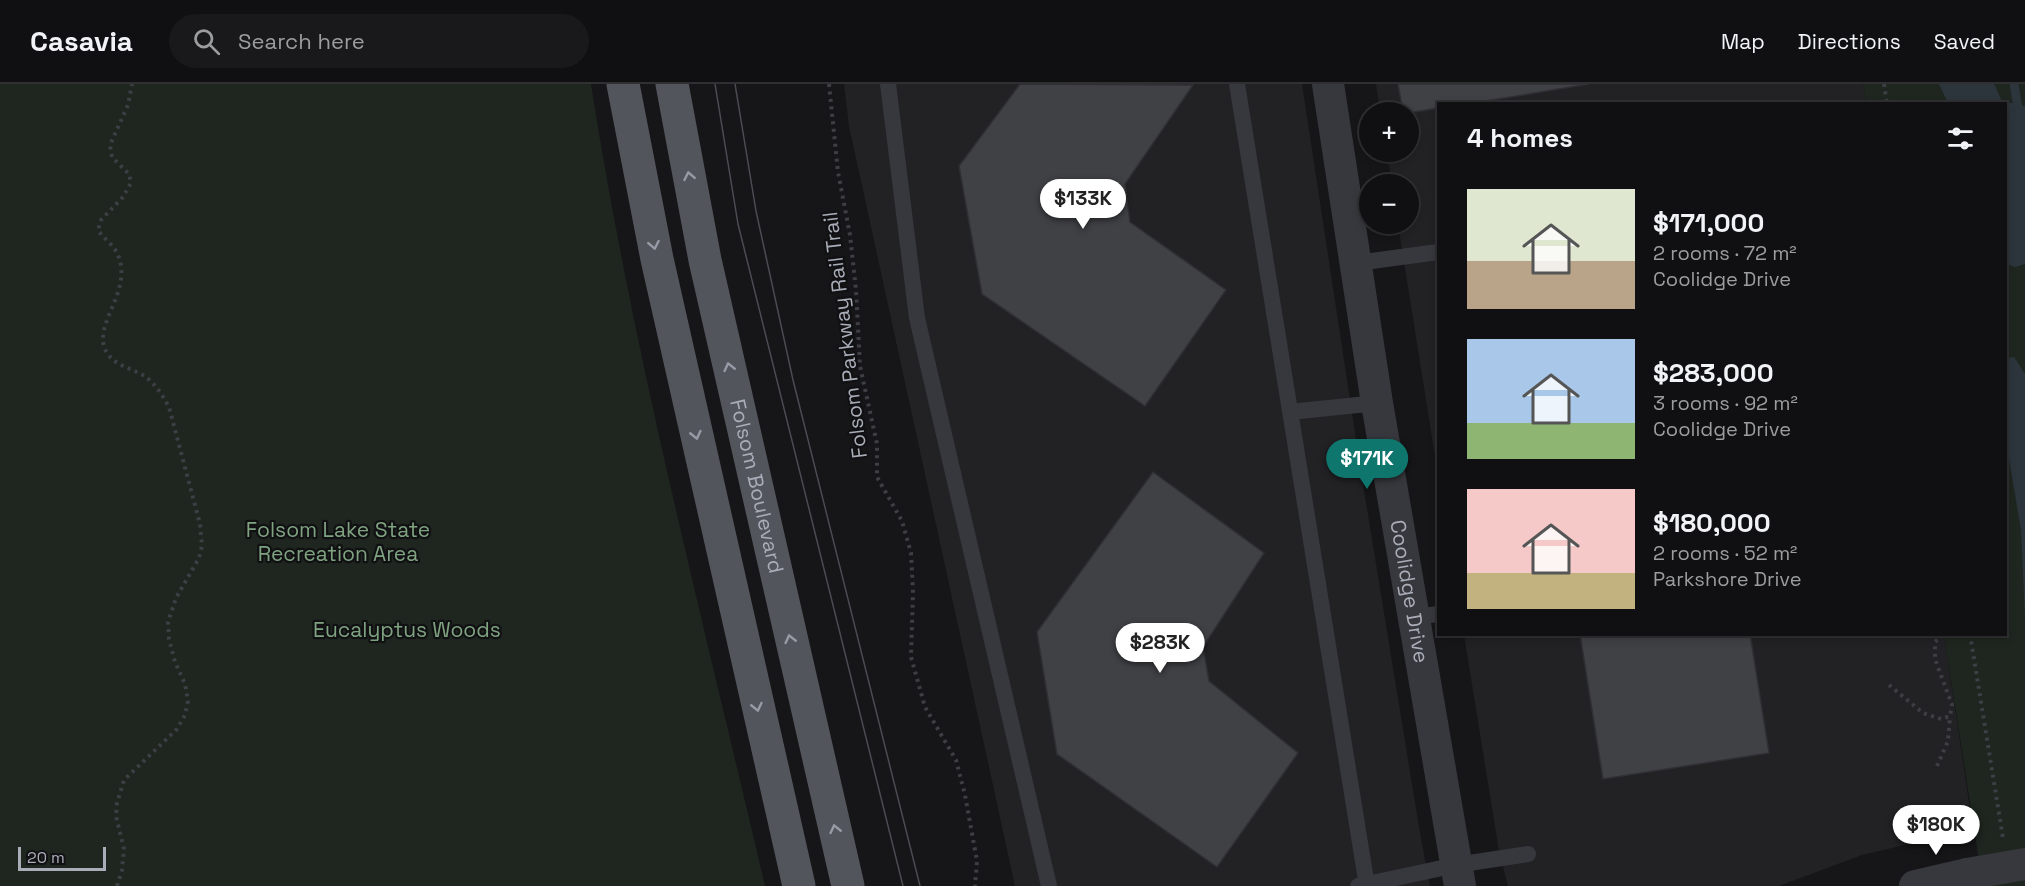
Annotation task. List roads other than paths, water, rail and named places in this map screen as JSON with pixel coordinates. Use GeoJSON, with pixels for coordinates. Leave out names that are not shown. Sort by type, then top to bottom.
{"type":"FeatureCollection","features":[{"type":"Feature","properties":{"kind":"main road"},"geometry":{"type":"LineString","coordinates":[[623,84],[657,259],[799,886]]}},
{"type":"Feature","properties":{"kind":"main road","name":"Folsom Boulevard"},"geometry":{"type":"LineString","coordinates":[[672,84],[705,260],[848,886]]}},
{"type":"Feature","properties":{"kind":"street","name":"Coolidge Drive"},"geometry":{"type":"LineString","coordinates":[[1328,84],[1377,403],[1427,616],[1458,876]]}},
{"type":"Feature","properties":{"kind":"street"},"geometry":{"type":"LineString","coordinates":[[1920,885],[2025,864]]}},
{"type":"Feature","properties":{"kind":"lane"},"geometry":{"type":"LineString","coordinates":[[888,84],[917,318],[1049,886]]}},
{"type":"Feature","properties":{"kind":"lane"},"geometry":{"type":"LineString","coordinates":[[1237,84],[1363,885],[1458,876],[1528,854]]}},
{"type":"Feature","properties":{"kind":"lane"},"geometry":{"type":"LineString","coordinates":[[1357,263],[1437,252]]}},
{"type":"Feature","properties":{"kind":"lane"},"geometry":{"type":"LineString","coordinates":[[1290,412],[1377,403]]}},
{"type":"Feature","properties":{"kind":"waterway"},"geometry":{"type":"LineString","coordinates":[[2014,84],[2019,114]]}},
{"type":"Feature","properties":{"kind":"tram line"},"geometry":{"type":"LineString","coordinates":[[715,84],[738,224],[903,886]]}},
{"type":"Feature","properties":{"kind":"tram line"},"geometry":{"type":"LineString","coordinates":[[735,84],[756,211],[793,380],[920,886]]}},
{"type":"Feature","properties":{"kind":"park label","name":"Folsom Lake State Recreation Area"},"geometry":{"type":"Point","coordinates":[338,542]}},
{"type":"Feature","properties":{"kind":"park label","name":"Eucalyptus Woods"},"geometry":{"type":"Point","coordinates":[407,630]}}]}
